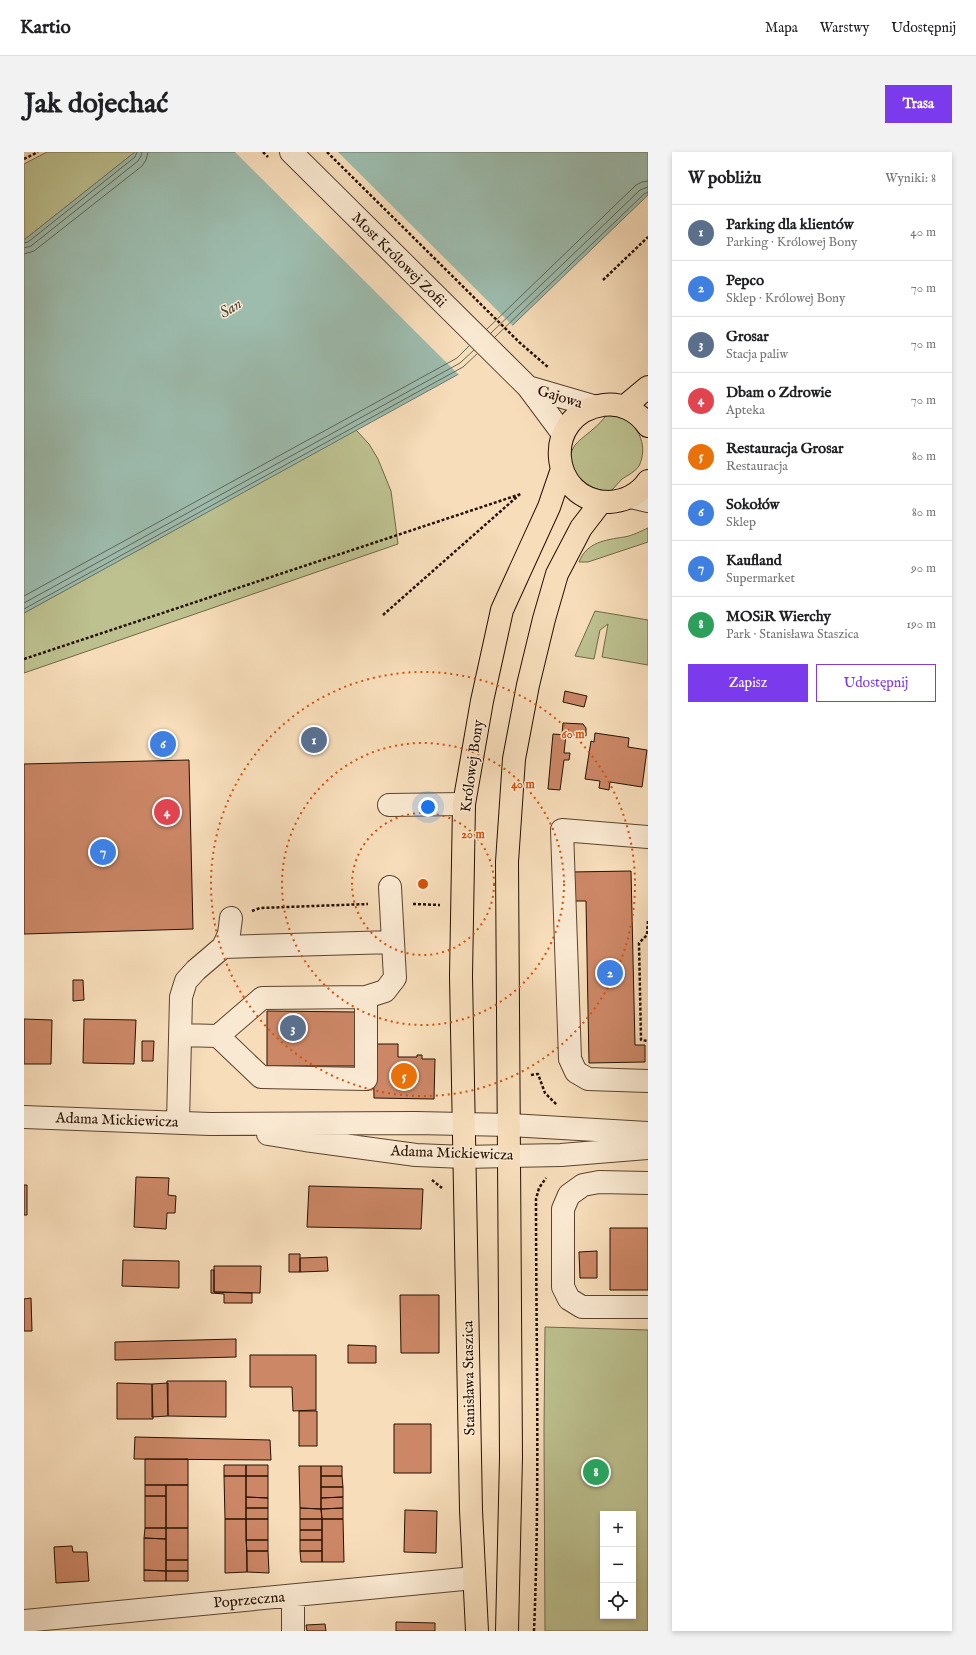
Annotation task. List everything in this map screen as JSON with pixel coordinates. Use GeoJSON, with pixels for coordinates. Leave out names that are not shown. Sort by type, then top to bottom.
{"type":"FeatureCollection","features":[{"type":"Feature","properties":{"kind":"main road"},"geometry":{"type":"LineString","coordinates":[[624,407],[648,387]]}},
{"type":"Feature","properties":{"kind":"main road"},"geometry":{"type":"LineString","coordinates":[[648,426],[635,412],[624,407],[608,404],[593,406],[575,417],[568,425],[563,434],[559,457],[562,469],[570,483],[581,494],[590,499],[601,502],[640,499],[643,487],[648,481]]}},
{"type":"Feature","properties":{"kind":"main road","name":"Królowej Bony"},"geometry":{"type":"LineString","coordinates":[[465,1125],[461,976],[464,804],[480,708],[502,610],[549,507],[562,469]]}},
{"type":"Feature","properties":{"kind":"main road"},"geometry":{"type":"LineString","coordinates":[[507,1631],[511,1457],[510,1125],[507,862],[514,759],[530,678],[544,619],[557,574],[581,528],[601,502]]}},
{"type":"Feature","properties":{"kind":"main road","name":"Stanisława Staszica"},"geometry":{"type":"LineString","coordinates":[[465,1125],[464,1157],[471,1510],[477,1631]]}},
{"type":"Feature","properties":{"kind":"street","name":"Most Królowej Zofii"},"geometry":{"type":"LineString","coordinates":[[291,152],[507,368]]}},
{"type":"Feature","properties":{"kind":"street","name":"Gajowa"},"geometry":{"type":"LineString","coordinates":[[507,368],[528,387],[563,434]]}},
{"type":"Feature","properties":{"kind":"street","name":"Gajowa"},"geometry":{"type":"LineString","coordinates":[[528,387],[593,406]]}},
{"type":"Feature","properties":{"kind":"street"},"geometry":{"type":"LineString","coordinates":[[389,805],[464,804]]}},
{"type":"Feature","properties":{"kind":"street"},"geometry":{"type":"LineString","coordinates":[[648,837],[562,830],[570,1059],[576,1072],[588,1079],[648,1081]]}},
{"type":"Feature","properties":{"kind":"street"},"geometry":{"type":"LineString","coordinates":[[218,1036],[262,998],[366,997],[385,991],[395,978],[391,895]]}},
{"type":"Feature","properties":{"kind":"street"},"geometry":{"type":"LineString","coordinates":[[178,1122],[181,997],[186,981],[196,970],[223,947],[240,917]]}},
{"type":"Feature","properties":{"kind":"street"},"geometry":{"type":"LineString","coordinates":[[223,947],[393,942]]}},
{"type":"Feature","properties":{"kind":"street"},"geometry":{"type":"LineString","coordinates":[[180,1035],[218,1036],[261,1077],[366,1079],[366,997]]}},
{"type":"Feature","properties":{"kind":"street","name":"Adama Mickiewicza"},"geometry":{"type":"LineString","coordinates":[[24,1117],[210,1124],[416,1123],[510,1125],[648,1133]]}},
{"type":"Feature","properties":{"kind":"street","name":"Adama Mickiewicza"},"geometry":{"type":"LineString","coordinates":[[210,1124],[305,1140],[416,1155],[464,1157],[562,1155],[648,1148]]}},
{"type":"Feature","properties":{"kind":"street"},"geometry":{"type":"LineString","coordinates":[[648,1183],[599,1182],[583,1185],[569,1195],[563,1209],[563,1287],[569,1299],[582,1307],[648,1306]]}},
{"type":"Feature","properties":{"kind":"street","name":"Poprzeczna"},"geometry":{"type":"LineString","coordinates":[[24,1621],[474,1578]]}},
{"type":"Feature","properties":{"kind":"street"},"geometry":{"type":"LineString","coordinates":[[293,1596],[293,1631]]}},
{"type":"Feature","properties":{"kind":"path"},"geometry":{"type":"LineString","coordinates":[[24,158],[38,152]]}},
{"type":"Feature","properties":{"kind":"path"},"geometry":{"type":"LineString","coordinates":[[327,152],[519,342]]}},
{"type":"Feature","properties":{"kind":"path"},"geometry":{"type":"LineString","coordinates":[[603,280],[648,237]]}},
{"type":"Feature","properties":{"kind":"path"},"geometry":{"type":"LineString","coordinates":[[24,659],[521,494],[383,615]]}},
{"type":"Feature","properties":{"kind":"path"},"geometry":{"type":"LineString","coordinates":[[240,917],[260,908],[391,895],[442,905]]}},
{"type":"Feature","properties":{"kind":"path"},"geometry":{"type":"LineString","coordinates":[[648,921],[647,934],[639,943],[641,1040],[648,1041]]}},
{"type":"Feature","properties":{"kind":"path"},"geometry":{"type":"LineString","coordinates":[[524,1075],[538,1074],[545,1093],[558,1106]]}},
{"type":"Feature","properties":{"kind":"path"},"geometry":{"type":"LineString","coordinates":[[534,1631],[538,1389],[536,1199],[539,1188],[547,1178],[552,1175]]}},
{"type":"Feature","properties":{"kind":"path"},"geometry":{"type":"LineString","coordinates":[[429,1177],[441,1186],[444,1193]]}},
{"type":"Feature","properties":{"kind":"green space"},"geometry":{"type":"Polygon","coordinates":[[[47,152],[135,152],[24,240],[24,164],[47,152]]]}},
{"type":"Feature","properties":{"kind":"green space"},"geometry":{"type":"Polygon","coordinates":[[[607,414],[619,415],[634,426],[641,438],[643,452],[639,466],[622,479],[611,491],[597,489],[590,486],[574,471],[571,458],[571,452],[576,444],[607,414]]]}},
{"type":"Feature","properties":{"kind":"green space"},"geometry":{"type":"Polygon","coordinates":[[[356,430],[369,444],[378,459],[391,491],[398,544],[24,673],[24,613],[356,430]]]}},
{"type":"Feature","properties":{"kind":"green space"},"geometry":{"type":"Polygon","coordinates":[[[648,528],[648,542],[588,562],[579,562],[582,555],[597,543],[610,539],[630,536],[648,528]]]}},
{"type":"Feature","properties":{"kind":"green space"},"geometry":{"type":"Polygon","coordinates":[[[595,611],[648,620],[648,665],[602,657],[608,624],[600,630],[594,659],[575,656],[595,611]]]}},
{"type":"Feature","properties":{"kind":"green space"},"geometry":{"type":"Polygon","coordinates":[[[545,1327],[648,1330],[648,1631],[545,1631],[545,1327]]]}},
{"type":"Feature","properties":{"kind":"water","name":"San"},"geometry":{"type":"Polygon","coordinates":[[[135,152],[648,152],[648,195],[466,370],[24,613],[24,240],[135,152]]]}},
{"type":"Feature","properties":{"kind":"pier"},"geometry":{"type":"Polygon","coordinates":[[[235,152],[338,152],[514,327],[460,376],[235,152]]]}},
{"type":"Feature","properties":{"kind":"building"},"geometry":{"type":"Polygon","coordinates":[[[565,691],[587,696],[584,707],[563,702],[565,691]]]}},
{"type":"Feature","properties":{"kind":"building"},"geometry":{"type":"Polygon","coordinates":[[[563,723],[583,724],[586,728],[586,736],[562,734],[563,723]]]}},
{"type":"Feature","properties":{"kind":"building"},"geometry":{"type":"Polygon","coordinates":[[[595,733],[629,738],[628,747],[647,750],[642,787],[610,782],[609,790],[599,788],[600,781],[585,779],[591,741],[594,742],[595,733]]]}},
{"type":"Feature","properties":{"kind":"building"},"geometry":{"type":"Polygon","coordinates":[[[553,734],[566,735],[564,753],[570,753],[569,760],[564,760],[560,790],[548,789],[553,734]]]}},
{"type":"Feature","properties":{"kind":"building"},"geometry":{"type":"Polygon","coordinates":[[[189,760],[193,929],[24,934],[24,764],[189,760]]]}},
{"type":"Feature","properties":{"kind":"building"},"geometry":{"type":"Polygon","coordinates":[[[631,871],[635,1045],[645,1045],[645,1062],[589,1063],[586,901],[571,901],[571,872],[631,871]]]}},
{"type":"Feature","properties":{"kind":"building"},"geometry":{"type":"Polygon","coordinates":[[[73,980],[83,980],[84,1000],[73,1001],[73,980]]]}},
{"type":"Feature","properties":{"kind":"building"},"geometry":{"type":"Polygon","coordinates":[[[267,1011],[357,1012],[357,1066],[267,1066],[267,1011]]]}},
{"type":"Feature","properties":{"kind":"building"},"geometry":{"type":"Polygon","coordinates":[[[24,1019],[52,1020],[51,1064],[24,1064],[24,1019]]]}},
{"type":"Feature","properties":{"kind":"building"},"geometry":{"type":"Polygon","coordinates":[[[84,1019],[136,1020],[134,1064],[83,1063],[84,1019]]]}},
{"type":"Feature","properties":{"kind":"building"},"geometry":{"type":"Polygon","coordinates":[[[142,1041],[154,1041],[153,1061],[142,1061],[142,1041]]]}},
{"type":"Feature","properties":{"kind":"building"},"geometry":{"type":"Polygon","coordinates":[[[373,1044],[398,1044],[398,1057],[417,1057],[417,1055],[422,1055],[422,1059],[435,1059],[434,1099],[374,1098],[373,1044]]]}},
{"type":"Feature","properties":{"kind":"building"},"geometry":{"type":"Polygon","coordinates":[[[136,1177],[169,1178],[168,1195],[176,1196],[175,1213],[167,1213],[166,1229],[134,1227],[136,1177]]]}},
{"type":"Feature","properties":{"kind":"building"},"geometry":{"type":"Polygon","coordinates":[[[24,1185],[27,1185],[27,1215],[24,1215],[24,1185]]]}},
{"type":"Feature","properties":{"kind":"building"},"geometry":{"type":"Polygon","coordinates":[[[309,1186],[423,1189],[421,1229],[307,1227],[309,1186]]]}},
{"type":"Feature","properties":{"kind":"building"},"geometry":{"type":"Polygon","coordinates":[[[610,1228],[648,1228],[648,1290],[610,1290],[610,1228]]]}},
{"type":"Feature","properties":{"kind":"building"},"geometry":{"type":"Polygon","coordinates":[[[597,1251],[597,1278],[580,1278],[579,1252],[597,1251]]]}},
{"type":"Feature","properties":{"kind":"building"},"geometry":{"type":"Polygon","coordinates":[[[289,1254],[300,1254],[300,1272],[289,1272],[289,1254]]]}},
{"type":"Feature","properties":{"kind":"building"},"geometry":{"type":"Polygon","coordinates":[[[327,1257],[328,1271],[300,1272],[300,1258],[327,1257]]]}},
{"type":"Feature","properties":{"kind":"building"},"geometry":{"type":"Polygon","coordinates":[[[123,1260],[179,1261],[179,1288],[122,1286],[123,1260]]]}},
{"type":"Feature","properties":{"kind":"building"},"geometry":{"type":"Polygon","coordinates":[[[214,1266],[261,1266],[260,1293],[214,1292],[214,1266]]]}},
{"type":"Feature","properties":{"kind":"building"},"geometry":{"type":"Polygon","coordinates":[[[211,1270],[214,1270],[214,1292],[252,1293],[252,1303],[224,1303],[224,1294],[211,1293],[211,1270]]]}},
{"type":"Feature","properties":{"kind":"building"},"geometry":{"type":"Polygon","coordinates":[[[400,1295],[439,1295],[439,1353],[401,1353],[400,1295]]]}},
{"type":"Feature","properties":{"kind":"building"},"geometry":{"type":"Polygon","coordinates":[[[31,1298],[32,1331],[24,1331],[24,1299],[31,1298]]]}},
{"type":"Feature","properties":{"kind":"building"},"geometry":{"type":"Polygon","coordinates":[[[236,1339],[236,1357],[115,1360],[115,1342],[236,1339]]]}},
{"type":"Feature","properties":{"kind":"building"},"geometry":{"type":"Polygon","coordinates":[[[348,1345],[376,1346],[376,1363],[348,1363],[348,1345]]]}},
{"type":"Feature","properties":{"kind":"building"},"geometry":{"type":"Polygon","coordinates":[[[250,1355],[316,1355],[316,1410],[293,1411],[292,1387],[250,1387],[250,1355]]]}},
{"type":"Feature","properties":{"kind":"building"},"geometry":{"type":"Polygon","coordinates":[[[167,1381],[226,1381],[226,1417],[168,1416],[167,1381]]]}},
{"type":"Feature","properties":{"kind":"building"},"geometry":{"type":"Polygon","coordinates":[[[117,1383],[152,1384],[153,1419],[117,1419],[117,1383]]]}},
{"type":"Feature","properties":{"kind":"building"},"geometry":{"type":"Polygon","coordinates":[[[168,1383],[168,1416],[152,1417],[152,1384],[168,1383]]]}},
{"type":"Feature","properties":{"kind":"building"},"geometry":{"type":"Polygon","coordinates":[[[299,1411],[317,1411],[317,1446],[299,1446],[299,1411]]]}},
{"type":"Feature","properties":{"kind":"building"},"geometry":{"type":"Polygon","coordinates":[[[394,1424],[431,1424],[431,1473],[394,1473],[394,1424]]]}},
{"type":"Feature","properties":{"kind":"building"},"geometry":{"type":"Polygon","coordinates":[[[135,1437],[270,1440],[271,1460],[134,1459],[135,1437]]]}},
{"type":"Feature","properties":{"kind":"building"},"geometry":{"type":"Polygon","coordinates":[[[145,1459],[188,1459],[188,1485],[145,1485],[145,1459]]]}},
{"type":"Feature","properties":{"kind":"building"},"geometry":{"type":"Polygon","coordinates":[[[224,1465],[246,1465],[246,1476],[224,1476],[224,1465]]]}},
{"type":"Feature","properties":{"kind":"building"},"geometry":{"type":"Polygon","coordinates":[[[246,1465],[268,1465],[268,1476],[246,1476],[246,1465]]]}},
{"type":"Feature","properties":{"kind":"building"},"geometry":{"type":"Polygon","coordinates":[[[299,1466],[321,1466],[321,1509],[300,1508],[299,1466]]]}},
{"type":"Feature","properties":{"kind":"building"},"geometry":{"type":"Polygon","coordinates":[[[321,1466],[342,1466],[342,1476],[321,1476],[321,1466]]]}},
{"type":"Feature","properties":{"kind":"building"},"geometry":{"type":"Polygon","coordinates":[[[224,1476],[246,1476],[246,1519],[225,1519],[224,1476]]]}},
{"type":"Feature","properties":{"kind":"building"},"geometry":{"type":"Polygon","coordinates":[[[246,1476],[268,1476],[268,1498],[246,1497],[246,1476]]]}},
{"type":"Feature","properties":{"kind":"building"},"geometry":{"type":"Polygon","coordinates":[[[321,1476],[342,1476],[343,1487],[321,1487],[321,1476]]]}},
{"type":"Feature","properties":{"kind":"building"},"geometry":{"type":"Polygon","coordinates":[[[145,1485],[166,1485],[166,1496],[145,1496],[145,1485]]]}},
{"type":"Feature","properties":{"kind":"building"},"geometry":{"type":"Polygon","coordinates":[[[166,1485],[188,1485],[188,1528],[166,1528],[166,1485]]]}},
{"type":"Feature","properties":{"kind":"building"},"geometry":{"type":"Polygon","coordinates":[[[321,1487],[343,1487],[343,1497],[321,1498],[321,1487]]]}},
{"type":"Feature","properties":{"kind":"building"},"geometry":{"type":"Polygon","coordinates":[[[145,1496],[166,1496],[166,1528],[145,1528],[145,1496]]]}},
{"type":"Feature","properties":{"kind":"building"},"geometry":{"type":"Polygon","coordinates":[[[246,1497],[268,1498],[268,1508],[246,1508],[246,1497]]]}},
{"type":"Feature","properties":{"kind":"building"},"geometry":{"type":"Polygon","coordinates":[[[343,1497],[343,1508],[321,1509],[321,1498],[343,1497]]]}},
{"type":"Feature","properties":{"kind":"building"},"geometry":{"type":"Polygon","coordinates":[[[246,1508],[268,1508],[268,1519],[246,1519],[246,1508]]]}},
{"type":"Feature","properties":{"kind":"building"},"geometry":{"type":"Polygon","coordinates":[[[300,1508],[321,1509],[322,1519],[300,1519],[300,1508]]]}},
{"type":"Feature","properties":{"kind":"building"},"geometry":{"type":"Polygon","coordinates":[[[343,1508],[343,1519],[322,1519],[321,1509],[343,1508]]]}},
{"type":"Feature","properties":{"kind":"building"},"geometry":{"type":"Polygon","coordinates":[[[405,1510],[437,1511],[436,1553],[404,1552],[405,1510]]]}},
{"type":"Feature","properties":{"kind":"building"},"geometry":{"type":"Polygon","coordinates":[[[225,1519],[246,1519],[247,1572],[225,1573],[225,1519]]]}},
{"type":"Feature","properties":{"kind":"building"},"geometry":{"type":"Polygon","coordinates":[[[246,1519],[268,1519],[268,1540],[246,1540],[246,1519]]]}},
{"type":"Feature","properties":{"kind":"building"},"geometry":{"type":"Polygon","coordinates":[[[300,1519],[322,1519],[322,1530],[300,1530],[300,1519]]]}},
{"type":"Feature","properties":{"kind":"building"},"geometry":{"type":"Polygon","coordinates":[[[322,1519],[343,1519],[344,1562],[322,1562],[322,1519]]]}},
{"type":"Feature","properties":{"kind":"building"},"geometry":{"type":"Polygon","coordinates":[[[145,1528],[166,1528],[166,1539],[144,1538],[145,1528]]]}},
{"type":"Feature","properties":{"kind":"building"},"geometry":{"type":"Polygon","coordinates":[[[166,1528],[188,1528],[188,1560],[166,1560],[166,1528]]]}},
{"type":"Feature","properties":{"kind":"building"},"geometry":{"type":"Polygon","coordinates":[[[300,1530],[322,1530],[322,1540],[300,1540],[300,1530]]]}},
{"type":"Feature","properties":{"kind":"building"},"geometry":{"type":"Polygon","coordinates":[[[144,1538],[166,1539],[166,1571],[144,1570],[144,1538]]]}},
{"type":"Feature","properties":{"kind":"building"},"geometry":{"type":"Polygon","coordinates":[[[246,1540],[268,1540],[268,1551],[247,1551],[246,1540]]]}},
{"type":"Feature","properties":{"kind":"building"},"geometry":{"type":"Polygon","coordinates":[[[300,1540],[322,1540],[322,1551],[300,1551],[300,1540]]]}},
{"type":"Feature","properties":{"kind":"building"},"geometry":{"type":"Polygon","coordinates":[[[72,1546],[73,1552],[87,1552],[89,1581],[56,1583],[54,1547],[72,1546]]]}},
{"type":"Feature","properties":{"kind":"building"},"geometry":{"type":"Polygon","coordinates":[[[247,1551],[268,1551],[269,1573],[247,1572],[247,1551]]]}},
{"type":"Feature","properties":{"kind":"building"},"geometry":{"type":"Polygon","coordinates":[[[300,1551],[322,1551],[322,1562],[301,1562],[300,1551]]]}},
{"type":"Feature","properties":{"kind":"building"},"geometry":{"type":"Polygon","coordinates":[[[166,1560],[188,1560],[188,1571],[166,1571],[166,1560]]]}},
{"type":"Feature","properties":{"kind":"building"},"geometry":{"type":"Polygon","coordinates":[[[144,1570],[166,1571],[166,1581],[144,1581],[144,1570]]]}},
{"type":"Feature","properties":{"kind":"building"},"geometry":{"type":"Polygon","coordinates":[[[166,1571],[188,1571],[188,1581],[166,1581],[166,1571]]]}},
{"type":"Feature","properties":{"kind":"building"},"geometry":{"type":"Polygon","coordinates":[[[396,1622],[435,1623],[435,1631],[396,1631],[396,1622]]]}},
{"type":"Feature","properties":{"kind":"building"},"geometry":{"type":"Polygon","coordinates":[[[325,1624],[326,1631],[307,1631],[306,1625],[325,1624]]]}},
{"type":"Feature","properties":{"kind":"place","name":"Parking dla klientów"},"geometry":{"type":"Point","coordinates":[314,740]}},
{"type":"Feature","properties":{"kind":"place","name":"Sokołów"},"geometry":{"type":"Point","coordinates":[163,744]}},
{"type":"Feature","properties":{"kind":"place","name":"Dbam o Zdrowie"},"geometry":{"type":"Point","coordinates":[167,812]}},
{"type":"Feature","properties":{"kind":"place","name":"Kaufland"},"geometry":{"type":"Point","coordinates":[103,852]}},
{"type":"Feature","properties":{"kind":"place","name":"Pepco"},"geometry":{"type":"Point","coordinates":[610,973]}},
{"type":"Feature","properties":{"kind":"place","name":"Grosar"},"geometry":{"type":"Point","coordinates":[293,1028]}},
{"type":"Feature","properties":{"kind":"place","name":"Restauracja Grosar"},"geometry":{"type":"Point","coordinates":[404,1076]}},
{"type":"Feature","properties":{"kind":"place","name":"MOSiR Wierchy"},"geometry":{"type":"Point","coordinates":[596,1472]}}]}
